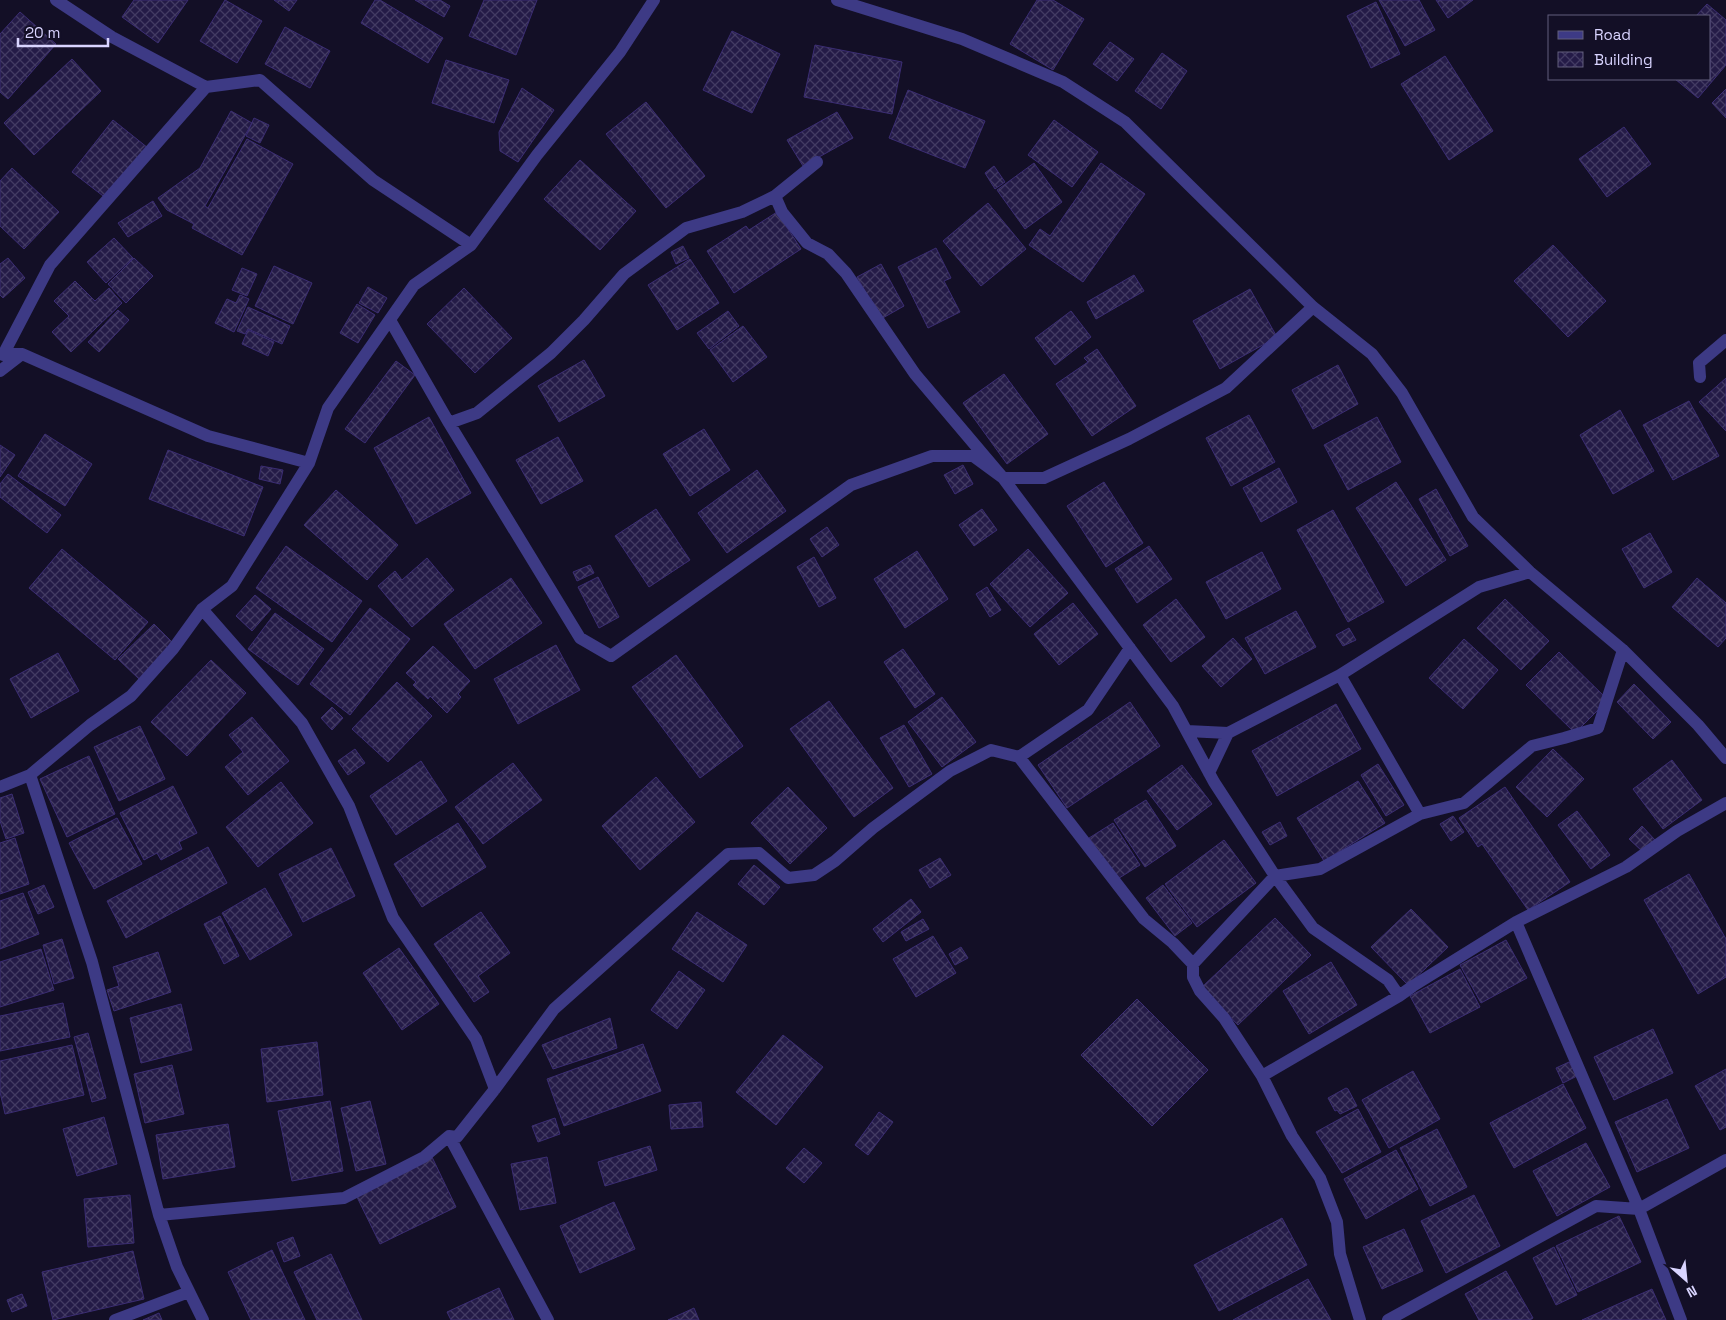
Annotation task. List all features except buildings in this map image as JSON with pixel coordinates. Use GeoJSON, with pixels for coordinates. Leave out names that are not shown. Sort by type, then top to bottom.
{"type":"FeatureCollection","features":[{"type":"Feature","properties":{"kind":"street"},"geometry":{"type":"LineString","coordinates":[[56,0],[112,37],[206,87],[260,80],[373,180],[470,245]]}},
{"type":"Feature","properties":{"kind":"street"},"geometry":{"type":"LineString","coordinates":[[0,787],[30,775],[90,725],[130,696],[173,649],[202,609],[232,586],[309,463],[328,408],[414,285],[470,245],[537,155],[620,52],[654,0]]}},
{"type":"Feature","properties":{"kind":"street"},"geometry":{"type":"LineString","coordinates":[[837,0],[962,40],[1063,82],[1125,122],[1313,307],[1372,354],[1402,393],[1473,517],[1530,572],[1623,650],[1698,725],[1726,758]]}},
{"type":"Feature","properties":{"kind":"street"},"geometry":{"type":"LineString","coordinates":[[206,87],[50,265],[1,354],[22,354],[208,436],[309,463]]}},
{"type":"Feature","properties":{"kind":"street"},"geometry":{"type":"LineString","coordinates":[[449,423],[477,413],[551,353],[584,320],[624,274],[686,228],[742,212],[775,196],[817,162]]}},
{"type":"Feature","properties":{"kind":"street"},"geometry":{"type":"LineString","coordinates":[[775,196],[782,212],[807,242],[828,254],[846,273],[915,374],[1003,478],[1173,706],[1209,773],[1275,876],[1312,928],[1388,980],[1399,996]]}},
{"type":"Feature","properties":{"kind":"street"},"geometry":{"type":"LineString","coordinates":[[390,320],[449,423],[580,638],[611,656],[851,485],[932,456],[973,456],[1003,478],[1044,478],[1129,439],[1226,388],[1313,307]]}},
{"type":"Feature","properties":{"kind":"street"},"geometry":{"type":"LineString","coordinates":[[1700,378],[1699,363],[1726,340]]}},
{"type":"Feature","properties":{"kind":"street"},"geometry":{"type":"LineString","coordinates":[[0,371],[22,354]]}},
{"type":"Feature","properties":{"kind":"street"},"geometry":{"type":"LineString","coordinates":[[1187,731],[1228,734],[1340,675],[1479,587],[1530,572]]}},
{"type":"Feature","properties":{"kind":"street"},"geometry":{"type":"LineString","coordinates":[[202,609],[302,723],[349,806],[393,918],[476,1039],[495,1089]]}},
{"type":"Feature","properties":{"kind":"street"},"geometry":{"type":"LineString","coordinates":[[1019,756],[1088,710],[1130,648]]}},
{"type":"Feature","properties":{"kind":"street"},"geometry":{"type":"LineString","coordinates":[[1360,1320],[1340,1254],[1337,1222],[1320,1178],[1292,1136],[1262,1076],[1224,1018],[1200,991],[1193,977],[1193,964],[1275,876],[1320,869],[1420,814],[1464,803],[1532,746],[1598,728],[1623,650]]}},
{"type":"Feature","properties":{"kind":"street"},"geometry":{"type":"LineString","coordinates":[[1340,675],[1420,814]]}},
{"type":"Feature","properties":{"kind":"street"},"geometry":{"type":"LineString","coordinates":[[1209,773],[1228,734]]}},
{"type":"Feature","properties":{"kind":"street"},"geometry":{"type":"LineString","coordinates":[[159,1215],[344,1198],[424,1157],[449,1136],[457,1137],[554,1009],[728,854],[758,853],[788,878],[814,874],[835,860],[873,828],[950,771],[991,750],[1019,756],[1144,919],[1173,943],[1193,964]]}},
{"type":"Feature","properties":{"kind":"street"},"geometry":{"type":"LineString","coordinates":[[30,775],[92,962],[159,1215],[177,1267],[203,1320]]}},
{"type":"Feature","properties":{"kind":"street"},"geometry":{"type":"LineString","coordinates":[[1262,1076],[1399,996],[1516,922],[1626,867],[1677,831],[1726,803]]}},
{"type":"Feature","properties":{"kind":"street"},"geometry":{"type":"LineString","coordinates":[[1516,922],[1639,1209],[1681,1320]]}},
{"type":"Feature","properties":{"kind":"street"},"geometry":{"type":"LineString","coordinates":[[449,1136],[548,1320]]}},
{"type":"Feature","properties":{"kind":"street"},"geometry":{"type":"LineString","coordinates":[[1388,1320],[1596,1206],[1639,1209],[1726,1160]]}},
{"type":"Feature","properties":{"kind":"street"},"geometry":{"type":"LineString","coordinates":[[115,1320],[189,1292]]}}]}
